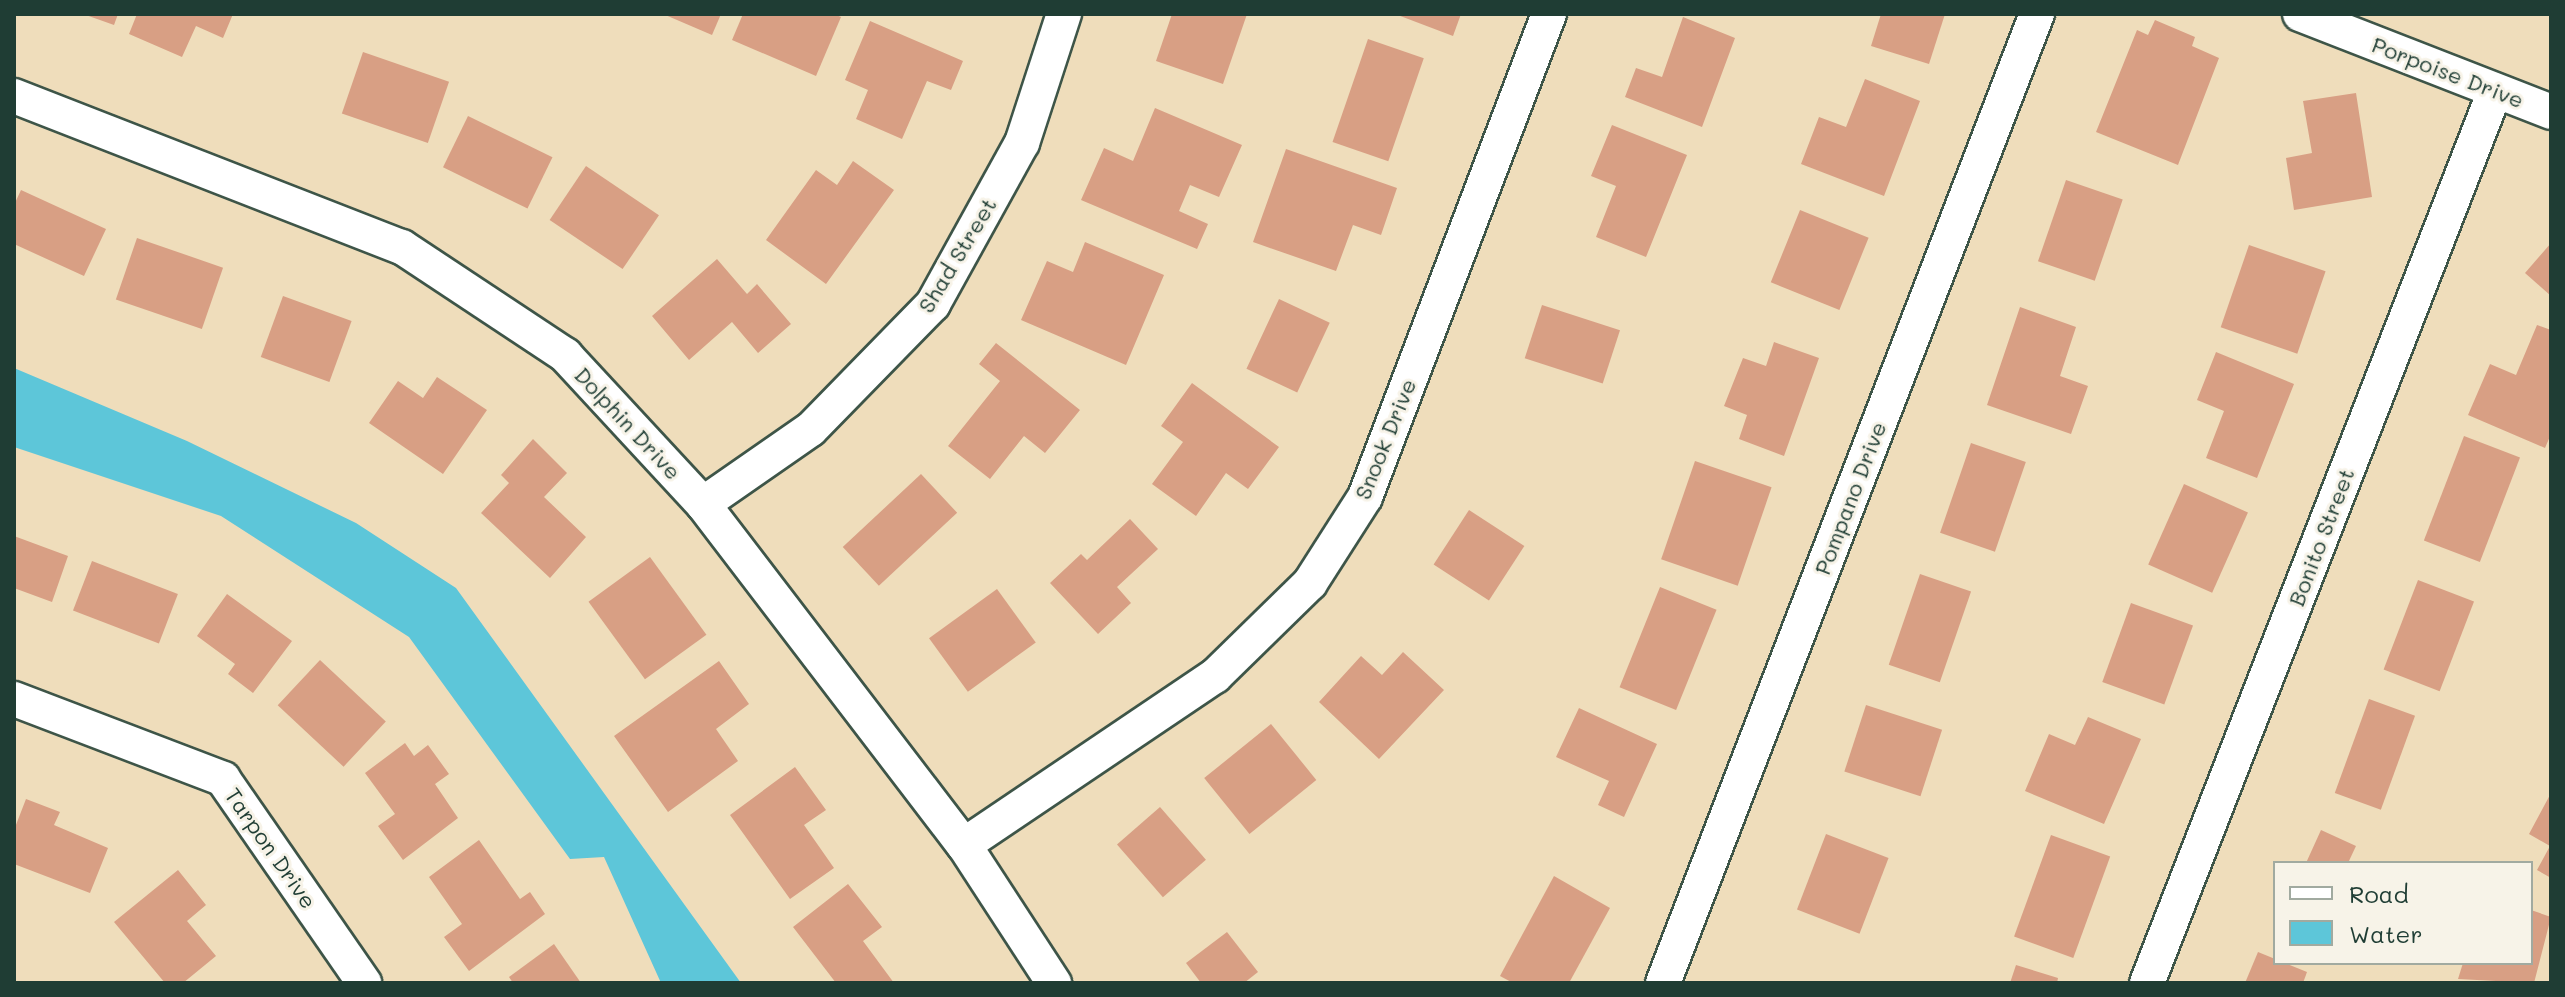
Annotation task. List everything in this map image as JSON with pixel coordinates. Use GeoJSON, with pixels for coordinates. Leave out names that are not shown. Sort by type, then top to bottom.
{"type":"FeatureCollection","features":[{"type":"Feature","properties":{"kind":"street","name":"Snook Drive"},"geometry":{"type":"LineString","coordinates":[[964,845],[1215,676],[1310,583],[1365,497],[1549,14]]}},
{"type":"Feature","properties":{"kind":"street","name":"Pompano Drive"},"geometry":{"type":"LineString","coordinates":[[1663,983],[2037,14]]}},
{"type":"Feature","properties":{"kind":"street","name":"Porpoise Drive"},"geometry":{"type":"LineString","coordinates":[[2300,14],[2551,112]]}},
{"type":"Feature","properties":{"kind":"street","name":"Shad Street"},"geometry":{"type":"LineString","coordinates":[[703,504],[811,429],[933,304],[1022,143],[1051,18]]}},
{"type":"Feature","properties":{"kind":"street","name":"Bonito Street"},"geometry":{"type":"LineString","coordinates":[[2147,983],[2495,91]]}},
{"type":"Feature","properties":{"kind":"street","name":"Dolphin Drive"},"geometry":{"type":"LineString","coordinates":[[14,96],[402,247],[565,355],[703,504],[964,845],[1054,983]]}},
{"type":"Feature","properties":{"kind":"street","name":"Tarpon Drive"},"geometry":{"type":"LineString","coordinates":[[14,699],[223,779],[364,983]]}},
{"type":"Feature","properties":{"kind":"water"},"geometry":{"type":"Polygon","coordinates":[[[14,368],[187,441],[356,523],[456,588],[741,983],[661,983],[604,857],[570,859],[409,637],[221,516],[14,447],[14,368]]]}},
{"type":"Feature","properties":{"kind":"building"},"geometry":{"type":"Polygon","coordinates":[[[83,14],[118,14],[114,25],[83,14]]]}},
{"type":"Feature","properties":{"kind":"building"},"geometry":{"type":"Polygon","coordinates":[[[137,14],[233,14],[223,38],[196,26],[182,57],[129,34],[137,14]]]}},
{"type":"Feature","properties":{"kind":"building"},"geometry":{"type":"Polygon","coordinates":[[[663,14],[721,14],[712,35],[663,14]]]}},
{"type":"Feature","properties":{"kind":"building"},"geometry":{"type":"Polygon","coordinates":[[[743,14],[834,14],[841,17],[816,76],[732,40],[743,14]]]}},
{"type":"Feature","properties":{"kind":"building"},"geometry":{"type":"Polygon","coordinates":[[[1172,14],[1247,14],[1223,84],[1156,61],[1172,14]]]}},
{"type":"Feature","properties":{"kind":"building"},"geometry":{"type":"Polygon","coordinates":[[[1395,14],[1461,14],[1453,36],[1395,14]]]}},
{"type":"Feature","properties":{"kind":"building"},"geometry":{"type":"Polygon","coordinates":[[[1881,14],[1945,14],[1929,64],[1871,46],[1881,14]]]}},
{"type":"Feature","properties":{"kind":"building"},"geometry":{"type":"Polygon","coordinates":[[[1683,17],[1735,38],[1702,127],[1625,97],[1636,68],[1662,77],[1683,17]]]}},
{"type":"Feature","properties":{"kind":"building"},"geometry":{"type":"Polygon","coordinates":[[[2155,20],[2195,37],[2192,46],[2219,58],[2178,165],[2096,132],[2137,30],[2148,35],[2155,20]]]}},
{"type":"Feature","properties":{"kind":"building"},"geometry":{"type":"Polygon","coordinates":[[[870,21],[963,61],[951,90],[927,81],[902,139],[856,119],[868,90],[845,80],[870,21]]]}},
{"type":"Feature","properties":{"kind":"building"},"geometry":{"type":"Polygon","coordinates":[[[1368,39],[1424,58],[1388,161],[1333,142],[1368,39]]]}},
{"type":"Feature","properties":{"kind":"building"},"geometry":{"type":"Polygon","coordinates":[[[363,52],[449,82],[428,143],[342,113],[363,52]]]}},
{"type":"Feature","properties":{"kind":"building"},"geometry":{"type":"Polygon","coordinates":[[[1865,79],[1920,101],[1884,196],[1801,164],[1819,117],[1846,127],[1865,79]]]}},
{"type":"Feature","properties":{"kind":"building"},"geometry":{"type":"Polygon","coordinates":[[[2356,93],[2372,197],[2294,210],[2286,158],[2312,153],[2303,101],[2356,93]]]}},
{"type":"Feature","properties":{"kind":"building"},"geometry":{"type":"Polygon","coordinates":[[[1155,108],[1242,145],[1219,197],[1190,185],[1179,211],[1208,224],[1197,249],[1081,200],[1104,148],[1133,161],[1155,108]]]}},
{"type":"Feature","properties":{"kind":"building"},"geometry":{"type":"Polygon","coordinates":[[[468,116],[552,157],[527,208],[443,167],[468,116]]]}},
{"type":"Feature","properties":{"kind":"building"},"geometry":{"type":"Polygon","coordinates":[[[1612,125],[1687,155],[1646,257],[1596,237],[1616,186],[1591,176],[1612,125]]]}},
{"type":"Feature","properties":{"kind":"building"},"geometry":{"type":"Polygon","coordinates":[[[1286,149],[1397,188],[1381,235],[1353,225],[1336,271],[1253,242],[1286,149]]]}},
{"type":"Feature","properties":{"kind":"building"},"geometry":{"type":"Polygon","coordinates":[[[853,161],[894,190],[826,284],[766,240],[816,170],[837,185],[853,161]]]}},
{"type":"Feature","properties":{"kind":"building"},"geometry":{"type":"Polygon","coordinates":[[[586,166],[659,215],[623,269],[550,220],[586,166]]]}},
{"type":"Feature","properties":{"kind":"building"},"geometry":{"type":"Polygon","coordinates":[[[2066,180],[2123,200],[2095,281],[2038,261],[2066,180]]]}},
{"type":"Feature","properties":{"kind":"building"},"geometry":{"type":"Polygon","coordinates":[[[21,190],[106,229],[84,276],[14,244],[14,205],[21,190]]]}},
{"type":"Feature","properties":{"kind":"building"},"geometry":{"type":"Polygon","coordinates":[[[1800,210],[1869,238],[1839,310],[1771,282],[1800,210]]]}},
{"type":"Feature","properties":{"kind":"building"},"geometry":{"type":"Polygon","coordinates":[[[137,238],[223,268],[202,329],[116,299],[137,238]]]}},
{"type":"Feature","properties":{"kind":"building"},"geometry":{"type":"Polygon","coordinates":[[[1085,242],[1164,275],[1126,365],[1021,320],[1047,261],[1073,272],[1085,242]]]}},
{"type":"Feature","properties":{"kind":"building"},"geometry":{"type":"Polygon","coordinates":[[[2551,243],[2551,296],[2525,273],[2551,243]]]}},
{"type":"Feature","properties":{"kind":"building"},"geometry":{"type":"Polygon","coordinates":[[[2249,245],[2326,271],[2297,354],[2221,327],[2249,245]]]}},
{"type":"Feature","properties":{"kind":"building"},"geometry":{"type":"Polygon","coordinates":[[[717,259],[747,294],[757,284],[791,324],[758,353],[732,322],[689,360],[652,316],[717,259]]]}},
{"type":"Feature","properties":{"kind":"building"},"geometry":{"type":"Polygon","coordinates":[[[283,296],[352,321],[329,382],[261,357],[283,296]]]}},
{"type":"Feature","properties":{"kind":"building"},"geometry":{"type":"Polygon","coordinates":[[[1279,299],[1330,323],[1297,392],[1246,369],[1279,299]]]}},
{"type":"Feature","properties":{"kind":"building"},"geometry":{"type":"Polygon","coordinates":[[[1542,305],[1620,330],[1603,384],[1525,358],[1542,305]]]}},
{"type":"Feature","properties":{"kind":"building"},"geometry":{"type":"Polygon","coordinates":[[[2020,307],[2076,327],[2060,376],[2088,386],[2071,434],[1987,405],[2020,307]]]}},
{"type":"Feature","properties":{"kind":"building"},"geometry":{"type":"Polygon","coordinates":[[[2537,325],[2551,330],[2551,434],[2545,448],[2468,415],[2490,364],[2516,375],[2537,325]]]}},
{"type":"Feature","properties":{"kind":"building"},"geometry":{"type":"Polygon","coordinates":[[[1774,342],[1819,358],[1784,456],[1739,439],[1747,415],[1724,406],[1743,358],[1766,366],[1774,342]]]}},
{"type":"Feature","properties":{"kind":"building"},"geometry":{"type":"Polygon","coordinates":[[[996,343],[1080,410],[1045,453],[1024,436],[990,479],[948,446],[1000,381],[979,364],[996,343]]]}},
{"type":"Feature","properties":{"kind":"building"},"geometry":{"type":"Polygon","coordinates":[[[2216,352],[2294,384],[2257,478],[2206,458],[2224,411],[2197,400],[2216,352]]]}},
{"type":"Feature","properties":{"kind":"building"},"geometry":{"type":"Polygon","coordinates":[[[437,377],[487,410],[443,474],[369,423],[398,381],[423,398],[437,377]]]}},
{"type":"Feature","properties":{"kind":"building"},"geometry":{"type":"Polygon","coordinates":[[[1192,383],[1279,447],[1248,489],[1226,473],[1196,516],[1152,484],[1183,442],[1161,426],[1192,383]]]}},
{"type":"Feature","properties":{"kind":"building"},"geometry":{"type":"Polygon","coordinates":[[[2464,436],[2520,458],[2480,562],[2424,541],[2464,436]]]}},
{"type":"Feature","properties":{"kind":"building"},"geometry":{"type":"Polygon","coordinates":[[[533,439],[567,473],[544,497],[586,537],[550,578],[481,513],[509,483],[501,475],[533,439]]]}},
{"type":"Feature","properties":{"kind":"building"},"geometry":{"type":"Polygon","coordinates":[[[1971,443],[2026,462],[1995,552],[1940,533],[1971,443]]]}},
{"type":"Feature","properties":{"kind":"building"},"geometry":{"type":"Polygon","coordinates":[[[1695,461],[1772,487],[1738,586],[1661,559],[1695,461]]]}},
{"type":"Feature","properties":{"kind":"building"},"geometry":{"type":"Polygon","coordinates":[[[921,474],[957,513],[879,586],[843,547],[921,474]]]}},
{"type":"Feature","properties":{"kind":"building"},"geometry":{"type":"Polygon","coordinates":[[[2184,484],[2248,512],[2212,593],[2148,564],[2184,484]]]}},
{"type":"Feature","properties":{"kind":"building"},"geometry":{"type":"Polygon","coordinates":[[[1469,510],[1524,546],[1489,600],[1434,565],[1469,510]]]}},
{"type":"Feature","properties":{"kind":"building"},"geometry":{"type":"Polygon","coordinates":[[[1130,519],[1158,549],[1117,587],[1131,603],[1098,634],[1050,583],[1081,554],[1087,560],[1130,519]]]}},
{"type":"Feature","properties":{"kind":"building"},"geometry":{"type":"Polygon","coordinates":[[[14,536],[68,556],[52,602],[14,588],[14,536]]]}},
{"type":"Feature","properties":{"kind":"building"},"geometry":{"type":"Polygon","coordinates":[[[650,557],[706,635],[645,679],[589,602],[650,557]]]}},
{"type":"Feature","properties":{"kind":"building"},"geometry":{"type":"Polygon","coordinates":[[[92,561],[178,594],[159,643],[73,610],[92,561]]]}},
{"type":"Feature","properties":{"kind":"building"},"geometry":{"type":"Polygon","coordinates":[[[1920,574],[1971,592],[1940,682],[1889,665],[1920,574]]]}},
{"type":"Feature","properties":{"kind":"building"},"geometry":{"type":"Polygon","coordinates":[[[2418,580],[2474,602],[2440,691],[2384,670],[2418,580]]]}},
{"type":"Feature","properties":{"kind":"building"},"geometry":{"type":"Polygon","coordinates":[[[1660,587],[1717,610],[1676,710],[1620,687],[1660,587]]]}},
{"type":"Feature","properties":{"kind":"building"},"geometry":{"type":"Polygon","coordinates":[[[997,589],[1036,642],[968,692],[929,638],[997,589]]]}},
{"type":"Feature","properties":{"kind":"building"},"geometry":{"type":"Polygon","coordinates":[[[227,594],[292,641],[253,693],[228,674],[235,664],[197,636],[227,594]]]}},
{"type":"Feature","properties":{"kind":"building"},"geometry":{"type":"Polygon","coordinates":[[[2131,603],[2193,626],[2164,705],[2102,682],[2131,603]]]}},
{"type":"Feature","properties":{"kind":"building"},"geometry":{"type":"Polygon","coordinates":[[[1403,652],[1444,690],[1379,759],[1319,702],[1361,656],[1382,675],[1403,652]]]}},
{"type":"Feature","properties":{"kind":"building"},"geometry":{"type":"Polygon","coordinates":[[[320,660],[386,721],[344,767],[278,705],[320,660]]]}},
{"type":"Feature","properties":{"kind":"building"},"geometry":{"type":"Polygon","coordinates":[[[719,661],[749,704],[716,729],[738,761],[668,812],[614,736],[719,661]]]}},
{"type":"Feature","properties":{"kind":"building"},"geometry":{"type":"Polygon","coordinates":[[[2369,699],[2415,716],[2381,810],[2335,793],[2369,699]]]}},
{"type":"Feature","properties":{"kind":"building"},"geometry":{"type":"Polygon","coordinates":[[[1866,705],[1942,730],[1920,796],[1844,772],[1866,705]]]}},
{"type":"Feature","properties":{"kind":"building"},"geometry":{"type":"Polygon","coordinates":[[[1579,708],[1657,744],[1624,817],[1598,805],[1609,781],[1556,757],[1579,708]]]}},
{"type":"Feature","properties":{"kind":"building"},"geometry":{"type":"Polygon","coordinates":[[[2088,717],[2141,739],[2104,824],[2025,791],[2049,734],[2075,745],[2088,717]]]}},
{"type":"Feature","properties":{"kind":"building"},"geometry":{"type":"Polygon","coordinates":[[[1271,724],[1316,780],[1249,834],[1204,778],[1271,724]]]}},
{"type":"Feature","properties":{"kind":"building"},"geometry":{"type":"Polygon","coordinates":[[[405,743],[414,756],[428,745],[449,774],[435,784],[458,818],[403,860],[378,826],[395,814],[365,773],[405,743]]]}},
{"type":"Feature","properties":{"kind":"building"},"geometry":{"type":"Polygon","coordinates":[[[795,767],[826,810],[804,825],[834,868],[790,899],[730,815],[795,767]]]}},
{"type":"Feature","properties":{"kind":"building"},"geometry":{"type":"Polygon","coordinates":[[[2551,793],[2551,878],[2537,870],[2550,846],[2529,834],[2551,793]]]}},
{"type":"Feature","properties":{"kind":"building"},"geometry":{"type":"Polygon","coordinates":[[[26,799],[60,812],[54,825],[108,848],[90,893],[14,864],[14,830],[26,799]]]}},
{"type":"Feature","properties":{"kind":"building"},"geometry":{"type":"Polygon","coordinates":[[[1160,807],[1206,860],[1163,897],[1117,844],[1160,807]]]}},
{"type":"Feature","properties":{"kind":"building"},"geometry":{"type":"Polygon","coordinates":[[[2321,830],[2356,846],[2349,861],[2307,861],[2321,830]]]}},
{"type":"Feature","properties":{"kind":"building"},"geometry":{"type":"Polygon","coordinates":[[[1826,834],[1889,858],[1860,934],[1797,910],[1826,834]]]}},
{"type":"Feature","properties":{"kind":"building"},"geometry":{"type":"Polygon","coordinates":[[[2051,835],[2110,857],[2073,958],[2014,936],[2051,835]]]}},
{"type":"Feature","properties":{"kind":"building"},"geometry":{"type":"Polygon","coordinates":[[[479,840],[520,899],[530,892],[545,914],[469,971],[444,937],[462,924],[429,877],[479,840]]]}},
{"type":"Feature","properties":{"kind":"building"},"geometry":{"type":"Polygon","coordinates":[[[178,870],[206,905],[187,921],[216,956],[183,983],[165,983],[114,922],[178,870]]]}},
{"type":"Feature","properties":{"kind":"building"},"geometry":{"type":"Polygon","coordinates":[[[1554,876],[1610,908],[1569,983],[1513,983],[1500,976],[1554,876]]]}},
{"type":"Feature","properties":{"kind":"building"},"geometry":{"type":"Polygon","coordinates":[[[848,884],[882,927],[863,941],[894,983],[836,983],[793,927],[848,884]]]}},
{"type":"Feature","properties":{"kind":"building"},"geometry":{"type":"Polygon","coordinates":[[[2533,911],[2551,917],[2534,983],[2458,979],[2462,965],[2533,965],[2533,911]]]}},
{"type":"Feature","properties":{"kind":"building"},"geometry":{"type":"Polygon","coordinates":[[[1227,932],[1258,972],[1244,983],[1201,983],[1186,963],[1227,932]]]}},
{"type":"Feature","properties":{"kind":"building"},"geometry":{"type":"Polygon","coordinates":[[[554,944],[581,983],[513,983],[509,977],[554,944]]]}},
{"type":"Feature","properties":{"kind":"building"},"geometry":{"type":"Polygon","coordinates":[[[2258,952],[2273,958],[2273,965],[2290,965],[2307,972],[2303,983],[2245,983],[2258,952]]]}},
{"type":"Feature","properties":{"kind":"building"},"geometry":{"type":"Polygon","coordinates":[[[2016,965],[2058,978],[2057,983],[2010,983],[2016,965]]]}}]}
